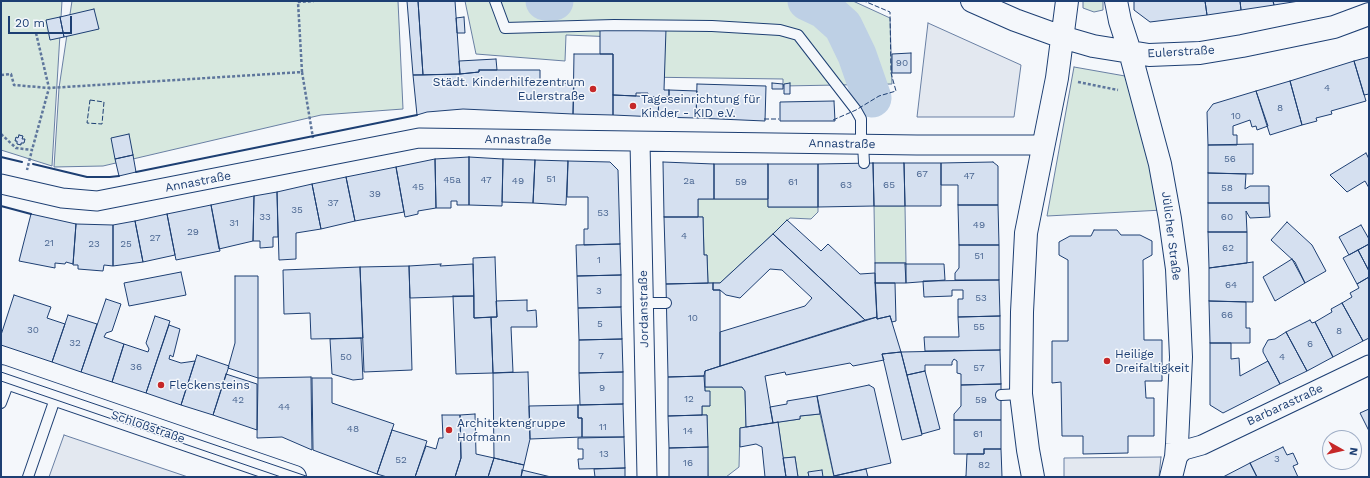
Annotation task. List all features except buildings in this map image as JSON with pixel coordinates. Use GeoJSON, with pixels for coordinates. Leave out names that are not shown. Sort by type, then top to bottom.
{"type":"FeatureCollection","features":[{"type":"Feature","properties":{"kind":"main road","name":"Eulerstraße"},"geometry":{"type":"LineString","coordinates":[[972,1],[1015,20],[1062,37],[1093,46],[1149,55],[1200,53],[1242,46],[1334,27],[1369,14]]}},
{"type":"Feature","properties":{"kind":"main road"},"geometry":{"type":"LineString","coordinates":[[1032,477],[1028,450],[1011,394],[1022,312],[1026,233],[1057,78],[1067,1]]}},
{"type":"Feature","properties":{"kind":"main road","name":"Jülicher Straße"},"geometry":{"type":"LineString","coordinates":[[1116,1],[1120,21],[1130,52],[1160,164],[1177,269],[1181,357],[1178,429],[1173,467]]}},
{"type":"Feature","properties":{"kind":"main road","name":"Schloßstraße"},"geometry":{"type":"LineString","coordinates":[[6,378],[295,477]]}},
{"type":"Feature","properties":{"kind":"street","name":"Annastraße"},"geometry":{"type":"LineString","coordinates":[[1,184],[62,198],[97,201],[419,138],[640,142],[1043,145]]}},
{"type":"Feature","properties":{"kind":"street","name":"Jordanstraße"},"geometry":{"type":"LineString","coordinates":[[640,142],[647,477]]}},
{"type":"Feature","properties":{"kind":"street","name":"Barbarastraße"},"geometry":{"type":"LineString","coordinates":[[1173,467],[1184,450],[1202,445],[1369,365]]}},
{"type":"Feature","properties":{"kind":"street"},"geometry":{"type":"LineString","coordinates":[[1178,429],[1183,436],[1202,445]]}},
{"type":"Feature","properties":{"kind":"lane"},"geometry":{"type":"LineString","coordinates":[[495,1],[505,28],[614,25],[712,26],[780,30],[798,34],[856,110],[861,119],[864,163]]}},
{"type":"Feature","properties":{"kind":"lane"},"geometry":{"type":"LineString","coordinates":[[644,303],[666,303]]}},
{"type":"Feature","properties":{"kind":"lane"},"geometry":{"type":"LineString","coordinates":[[1,403],[6,378]]}},
{"type":"Feature","properties":{"kind":"lane"},"geometry":{"type":"LineString","coordinates":[[28,477],[56,396]]}},
{"type":"Feature","properties":{"kind":"path"},"geometry":{"type":"LineString","coordinates":[[314,1],[298,2],[302,72],[317,159]]}},
{"type":"Feature","properties":{"kind":"path"},"geometry":{"type":"LineString","coordinates":[[22,189],[49,88],[36,33]]}},
{"type":"Feature","properties":{"kind":"path"},"geometry":{"type":"LineString","coordinates":[[1,75],[11,74],[14,85],[49,88],[302,72]]}},
{"type":"Feature","properties":{"kind":"path"},"geometry":{"type":"LineString","coordinates":[[1057,78],[1142,95]]}},
{"type":"Feature","properties":{"kind":"path"},"geometry":{"type":"LineString","coordinates":[[1,134],[16,148],[32,150]]}},
{"type":"Feature","properties":{"kind":"shaded area"},"geometry":{"type":"Polygon","coordinates":[[[1,1],[62,1],[52,166],[1,150],[1,1]]]}},
{"type":"Feature","properties":{"kind":"shaded area"},"geometry":{"type":"Polygon","coordinates":[[[72,1],[398,1],[403,109],[321,115],[103,166],[54,167],[59,88],[72,1]]]}},
{"type":"Feature","properties":{"kind":"shaded area"},"geometry":{"type":"Polygon","coordinates":[[[465,1],[853,1],[890,18],[892,84],[783,86],[783,79],[641,77],[642,38],[566,35],[565,61],[476,54],[465,1]]]}},
{"type":"Feature","properties":{"kind":"shaded area"},"geometry":{"type":"Polygon","coordinates":[[[1083,1],[1103,1],[1103,10],[1094,12],[1083,8],[1083,1]]]}},
{"type":"Feature","properties":{"kind":"shaded area"},"geometry":{"type":"Polygon","coordinates":[[[928,23],[1021,65],[1014,117],[917,117],[928,23]]]}},
{"type":"Feature","properties":{"kind":"shaded area"},"geometry":{"type":"Polygon","coordinates":[[[1074,67],[1125,76],[1163,210],[1047,216],[1074,67]]]}},
{"type":"Feature","properties":{"kind":"shaded area"},"geometry":{"type":"Polygon","coordinates":[[[698,199],[768,199],[768,207],[818,207],[818,212],[811,219],[790,218],[720,283],[708,283],[707,255],[704,255],[703,217],[698,217],[698,199]]]}},
{"type":"Feature","properties":{"kind":"shaded area"},"geometry":{"type":"Polygon","coordinates":[[[874,206],[905,206],[906,263],[875,263],[874,206]]]}},
{"type":"Feature","properties":{"kind":"shaded area"},"geometry":{"type":"Polygon","coordinates":[[[705,387],[742,387],[745,391],[746,427],[740,428],[739,467],[726,477],[708,477],[707,415],[702,415],[702,406],[710,406],[705,387]]]}},
{"type":"Feature","properties":{"kind":"shaded area"},"geometry":{"type":"Polygon","coordinates":[[[820,414],[834,477],[823,477],[808,472],[809,477],[798,477],[795,457],[783,458],[778,422],[800,419],[800,416],[820,414]]]}},
{"type":"Feature","properties":{"kind":"shaded area"},"geometry":{"type":"Polygon","coordinates":[[[64,435],[188,477],[49,477],[64,435]]]}},
{"type":"Feature","properties":{"kind":"shaded area"},"geometry":{"type":"Polygon","coordinates":[[[1161,457],[1159,477],[1064,477],[1064,458],[1161,457]]]}},
{"type":"Feature","properties":{"kind":"waterway"},"geometry":{"type":"LineString","coordinates":[[545,1],[554,1]]}},
{"type":"Feature","properties":{"kind":"waterway"},"geometry":{"type":"LineString","coordinates":[[807,1],[824,9],[843,26],[857,55],[872,98]]}},
{"type":"Feature","properties":{"kind":"tram line"},"geometry":{"type":"LineString","coordinates":[[1,372],[309,477]]}},
{"type":"Feature","properties":{"kind":"tram line"},"geometry":{"type":"LineString","coordinates":[[1,381],[281,477]]}},
{"type":"Feature","properties":{"kind":"fence"},"geometry":{"type":"LineString","coordinates":[[833,120],[856,110],[879,96],[896,91],[891,73],[890,12],[864,1]]}},
{"type":"Feature","properties":{"kind":"fence"},"geometry":{"type":"LineString","coordinates":[[90,100],[104,102],[102,124],[87,123],[90,100]]}},
{"type":"Feature","properties":{"kind":"fence"},"geometry":{"type":"LineString","coordinates":[[764,119],[779,119]]}},
{"type":"Feature","properties":{"kind":"wall"},"geometry":{"type":"LineString","coordinates":[[136,172],[417,115]]}},
{"type":"Feature","properties":{"kind":"wall"},"geometry":{"type":"LineString","coordinates":[[1,157],[22,162]]}},
{"type":"Feature","properties":{"kind":"wall"},"geometry":{"type":"LineString","coordinates":[[33,164],[87,177],[119,176]]}},
{"type":"Feature","properties":{"kind":"wall"},"geometry":{"type":"LineString","coordinates":[[1,206],[31,214]]}},
{"type":"Feature","properties":{"kind":"place","name":"Städt. Kinderhilfezentrum Eulerstraße"},"geometry":{"type":"Point","coordinates":[593,89]}},
{"type":"Feature","properties":{"kind":"place","name":"Tageseinrichtung für Kinder - KID e.V."},"geometry":{"type":"Point","coordinates":[633,106]}},
{"type":"Feature","properties":{"kind":"place","name":"Heilige Dreifaltigkeit"},"geometry":{"type":"Point","coordinates":[1107,361]}},
{"type":"Feature","properties":{"kind":"place","name":"Fleckensteins"},"geometry":{"type":"Point","coordinates":[161,385]}},
{"type":"Feature","properties":{"kind":"place","name":"Architektengruppe Hofmann"},"geometry":{"type":"Point","coordinates":[449,430]}}]}
